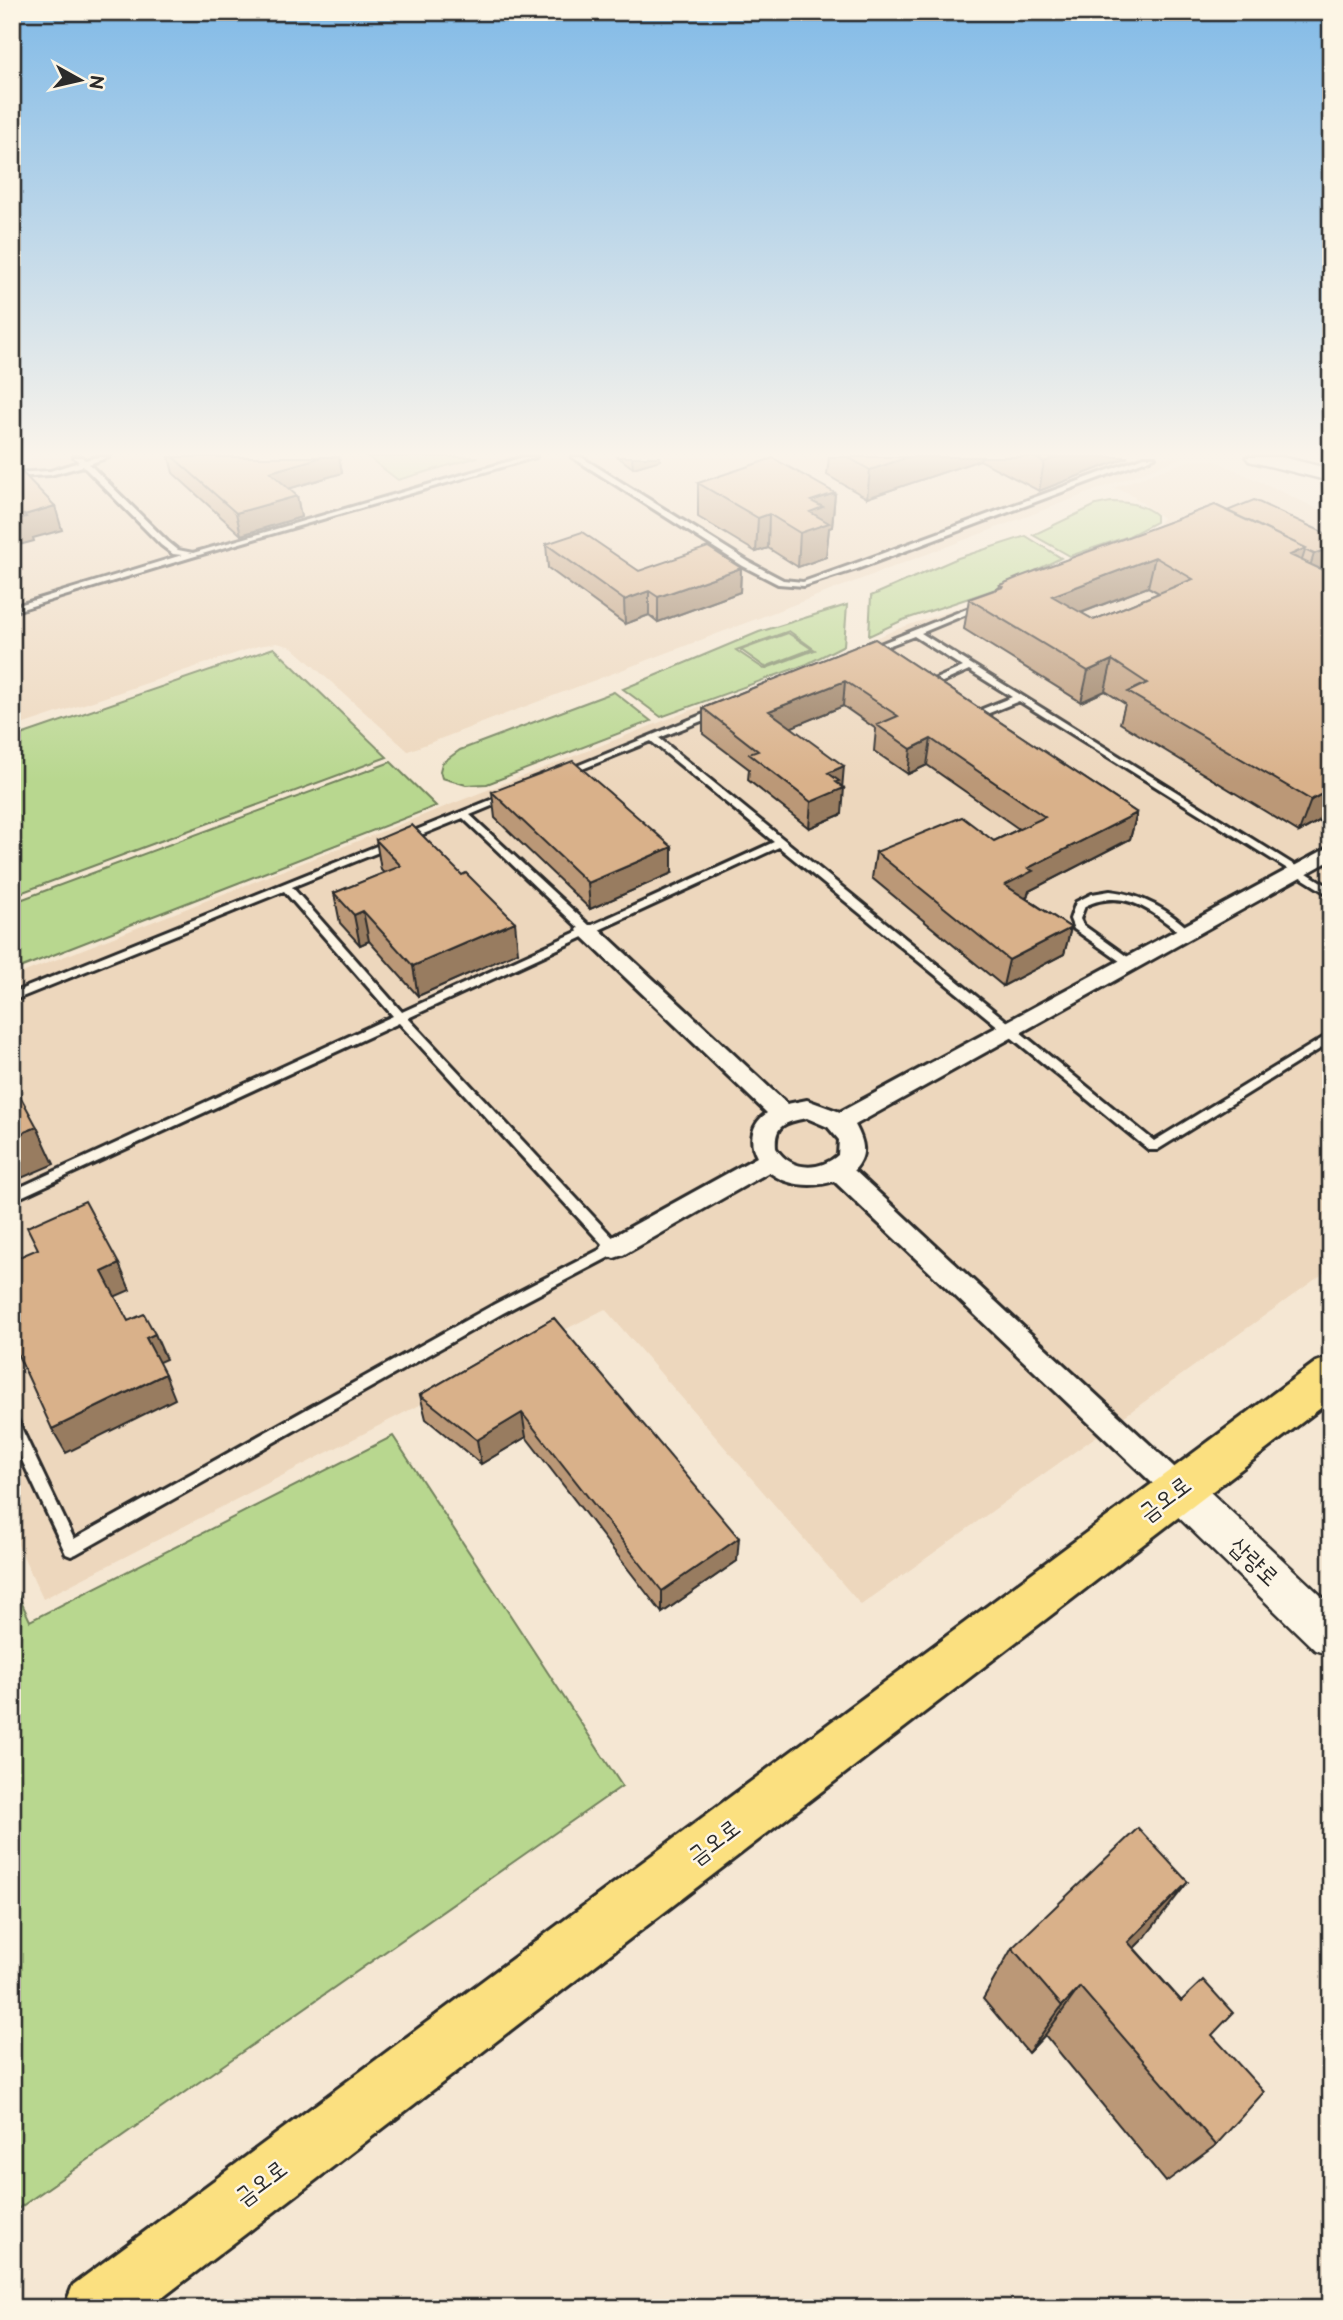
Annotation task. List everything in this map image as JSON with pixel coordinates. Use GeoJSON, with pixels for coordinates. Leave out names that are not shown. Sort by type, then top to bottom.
{"type":"FeatureCollection","features":[{"type":"Feature","properties":{"kind":"main road","name":"금오로"},"geometry":{"type":"LineString","coordinates":[[96,2308],[1331,1375]]}},
{"type":"Feature","properties":{"kind":"main road","name":"삽량로"},"geometry":{"type":"LineString","coordinates":[[1178,1489],[1331,1635]]}},
{"type":"Feature","properties":{"kind":"street"},"geometry":{"type":"LineString","coordinates":[[841,1122],[1331,852]]}},
{"type":"Feature","properties":{"kind":"street"},"geometry":{"type":"LineString","coordinates":[[588,930],[782,1113]]}},
{"type":"Feature","properties":{"kind":"street"},"geometry":{"type":"LineString","coordinates":[[794,1110],[820,1111],[841,1122],[852,1141],[851,1152],[838,1169],[810,1177],[787,1172],[769,1161],[763,1150],[764,1129],[782,1113],[794,1110]]}},
{"type":"Feature","properties":{"kind":"street"},"geometry":{"type":"LineString","coordinates":[[614,1248],[769,1161]]}},
{"type":"Feature","properties":{"kind":"street"},"geometry":{"type":"LineString","coordinates":[[838,1169],[1178,1489]]}},
{"type":"Feature","properties":{"kind":"lane"},"geometry":{"type":"LineString","coordinates":[[12,610],[159,565]]}},
{"type":"Feature","properties":{"kind":"lane"},"geometry":{"type":"LineString","coordinates":[[749,565],[781,582],[804,584],[855,565]]}},
{"type":"Feature","properties":{"kind":"lane"},"geometry":{"type":"LineString","coordinates":[[859,654],[990,602]]}},
{"type":"Feature","properties":{"kind":"lane"},"geometry":{"type":"LineString","coordinates":[[914,632],[1331,893]]}},
{"type":"Feature","properties":{"kind":"lane"},"geometry":{"type":"LineString","coordinates":[[941,698],[931,690],[934,683],[970,667]]}},
{"type":"Feature","properties":{"kind":"lane"},"geometry":{"type":"LineString","coordinates":[[961,713],[976,715],[1019,698]]}},
{"type":"Feature","properties":{"kind":"lane"},"geometry":{"type":"LineString","coordinates":[[551,778],[732,705]]}},
{"type":"Feature","properties":{"kind":"lane"},"geometry":{"type":"LineString","coordinates":[[653,738],[1153,1147],[1331,1037]]}},
{"type":"Feature","properties":{"kind":"lane"},"geometry":{"type":"LineString","coordinates":[[12,997],[514,794]]}},
{"type":"Feature","properties":{"kind":"lane"},"geometry":{"type":"LineString","coordinates":[[464,814],[588,930]]}},
{"type":"Feature","properties":{"kind":"lane"},"geometry":{"type":"LineString","coordinates":[[12,1195],[779,843]]}},
{"type":"Feature","properties":{"kind":"lane"},"geometry":{"type":"LineString","coordinates":[[12,1423],[71,1549],[498,1309],[614,1248],[401,1018],[286,887]]}},
{"type":"Feature","properties":{"kind":"lane"},"geometry":{"type":"LineString","coordinates":[[1131,963],[1078,927],[1075,919],[1080,904],[1093,897],[1106,895],[1137,898],[1186,932]]}},
{"type":"Feature","properties":{"kind":"shaded area"},"geometry":{"type":"Polygon","coordinates":[[[12,565],[898,565],[408,751],[292,647],[277,643],[258,646],[12,728],[12,565]]]}},
{"type":"Feature","properties":{"kind":"shaded area"},"geometry":{"type":"Polygon","coordinates":[[[1069,565],[1331,565],[1331,1268],[861,1605],[605,1309],[43,1599],[12,1532],[12,977],[704,705],[799,671],[897,629],[988,598],[1069,565]]]}},
{"type":"Feature","properties":{"kind":"green space"},"geometry":{"type":"Polygon","coordinates":[[[941,565],[1046,565],[1002,587],[903,620],[869,636],[871,596],[941,565]]]}},
{"type":"Feature","properties":{"kind":"green space"},"geometry":{"type":"Polygon","coordinates":[[[847,605],[844,645],[807,664],[661,717],[623,689],[759,632],[847,605]],[[789,631],[736,650],[764,669],[815,650],[789,631]]]}},
{"type":"Feature","properties":{"kind":"green space"},"geometry":{"type":"Polygon","coordinates":[[[788,633],[812,649],[765,667],[741,650],[788,633]]]}},
{"type":"Feature","properties":{"kind":"green space"},"geometry":{"type":"Polygon","coordinates":[[[274,648],[387,757],[12,896],[12,738],[274,648]]]}},
{"type":"Feature","properties":{"kind":"green space"},"geometry":{"type":"Polygon","coordinates":[[[614,692],[651,721],[487,784],[466,785],[442,778],[442,763],[460,750],[614,692]]]}},
{"type":"Feature","properties":{"kind":"green space"},"geometry":{"type":"Polygon","coordinates":[[[391,762],[436,806],[12,971],[12,903],[391,762]]]}},
{"type":"Feature","properties":{"kind":"green space"},"geometry":{"type":"Polygon","coordinates":[[[393,1436],[622,1786],[12,2213],[12,1582],[30,1621],[393,1436]]]}},
{"type":"Feature","properties":{"kind":"building"},"geometry":{"type":"Polygon","coordinates":[[[576,565],[631,565],[639,571],[655,565],[737,565],[741,568],[658,597],[649,591],[624,600],[576,565]]]}},
{"type":"Feature","properties":{"kind":"building"},"geometry":{"type":"Polygon","coordinates":[[[1051,565],[1133,565],[1052,596],[1094,620],[1193,579],[1169,565],[1312,565],[1331,574],[1331,789],[1311,800],[1128,692],[1147,683],[1112,660],[1088,671],[969,599],[1003,587],[1000,585],[1051,565]]]}},
{"type":"Feature","properties":{"kind":"building"},"geometry":{"type":"Polygon","coordinates":[[[875,639],[1137,813],[1028,868],[1033,871],[1005,885],[1071,928],[1009,960],[876,852],[962,817],[994,841],[1045,817],[931,739],[911,749],[877,725],[898,716],[845,681],[769,711],[844,766],[828,773],[844,788],[811,802],[749,754],[758,751],[703,708],[875,639]]]}},
{"type":"Feature","properties":{"kind":"building"},"geometry":{"type":"Polygon","coordinates":[[[573,761],[672,847],[588,883],[492,792],[573,761]]]}},
{"type":"Feature","properties":{"kind":"building"},"geometry":{"type":"Polygon","coordinates":[[[412,825],[462,875],[466,873],[515,922],[413,966],[363,911],[354,915],[334,893],[401,866],[376,840],[412,825]]]}},
{"type":"Feature","properties":{"kind":"building"},"geometry":{"type":"Polygon","coordinates":[[[19,1094],[37,1127],[12,1137],[12,1096],[19,1094]]]}},
{"type":"Feature","properties":{"kind":"building"},"geometry":{"type":"Polygon","coordinates":[[[85,1201],[119,1264],[102,1272],[128,1321],[144,1314],[155,1334],[146,1338],[165,1374],[52,1429],[12,1342],[12,1260],[38,1249],[27,1227],[85,1201]]]}},
{"type":"Feature","properties":{"kind":"building"},"geometry":{"type":"Polygon","coordinates":[[[554,1318],[739,1538],[662,1591],[522,1413],[477,1440],[420,1395],[554,1318]]]}},
{"type":"Feature","properties":{"kind":"building"},"geometry":{"type":"Polygon","coordinates":[[[1138,1828],[1188,1882],[1128,1942],[1181,2001],[1203,1980],[1233,2013],[1212,2035],[1264,2092],[1216,2145],[1080,1987],[1062,2006],[1012,1948],[1138,1828]]]}}]}
